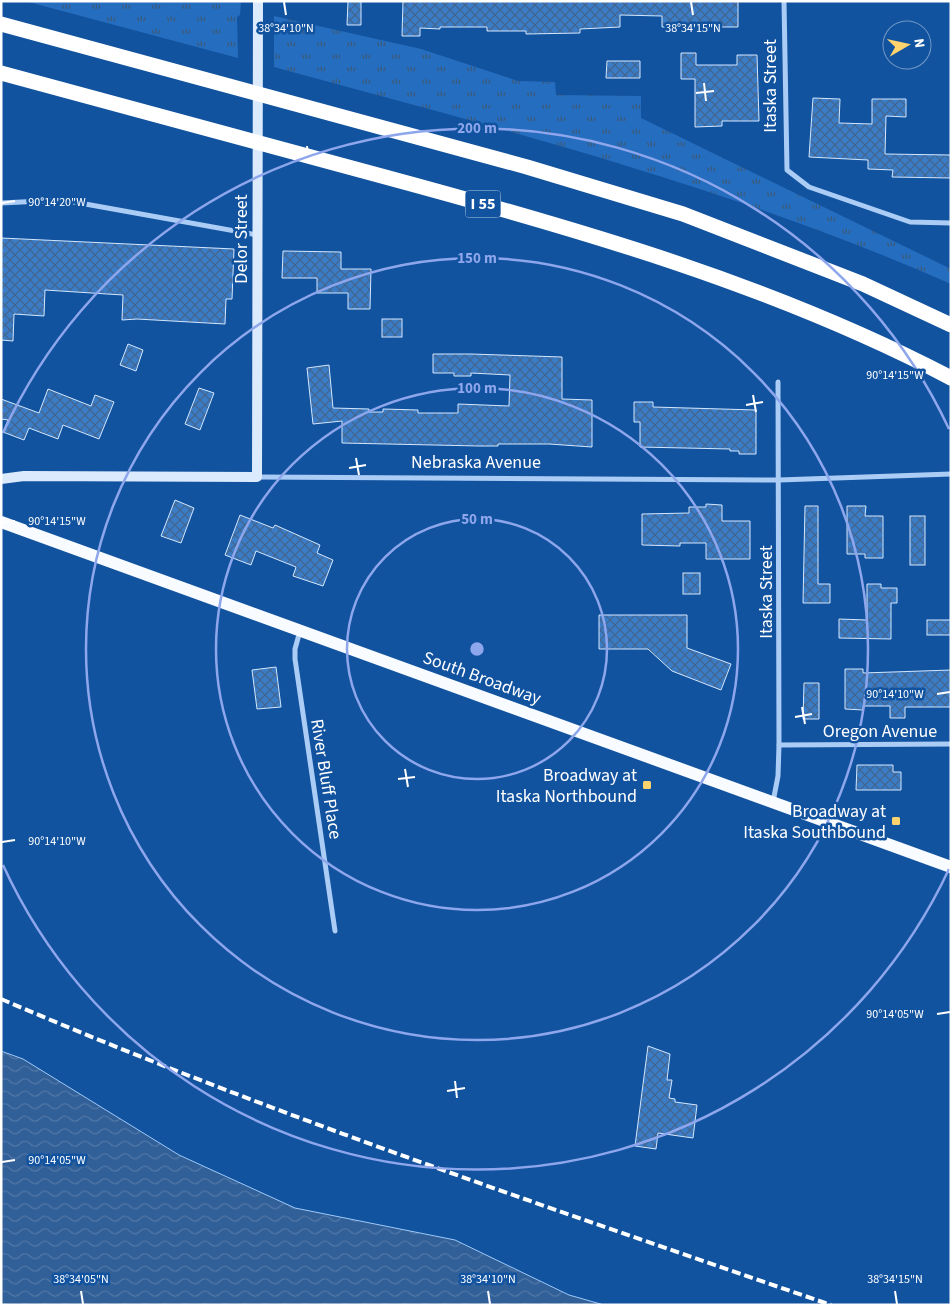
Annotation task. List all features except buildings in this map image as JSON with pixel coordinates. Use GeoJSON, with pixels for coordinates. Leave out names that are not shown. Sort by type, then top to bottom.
{"type":"FeatureCollection","features":[{"type":"Feature","properties":{"kind":"highway"},"geometry":{"type":"LineString","coordinates":[[1,24],[527,167],[683,214],[863,284],[951,325]]}},
{"type":"Feature","properties":{"kind":"highway","name":"I 55"},"geometry":{"type":"LineString","coordinates":[[1,73],[492,206],[671,260],[837,324],[951,378]]}},
{"type":"Feature","properties":{"kind":"main road","name":"South Broadway"},"geometry":{"type":"LineString","coordinates":[[1,522],[951,867]]}},
{"type":"Feature","properties":{"kind":"street","name":"Delor Street"},"geometry":{"type":"LineString","coordinates":[[257,477],[258,1]]}},
{"type":"Feature","properties":{"kind":"street","name":"Itaska Street"},"geometry":{"type":"LineString","coordinates":[[784,1],[787,170],[809,186],[910,222],[951,223]]}},
{"type":"Feature","properties":{"kind":"street"},"geometry":{"type":"LineString","coordinates":[[1,203],[63,200],[257,235]]}},
{"type":"Feature","properties":{"kind":"street","name":"Itaska Street"},"geometry":{"type":"LineString","coordinates":[[773,803],[778,776],[779,745],[778,382]]}},
{"type":"Feature","properties":{"kind":"street","name":"Nebraska Avenue"},"geometry":{"type":"LineString","coordinates":[[1,479],[24,476],[779,480],[951,474]]}},
{"type":"Feature","properties":{"kind":"street","name":"River Bluff Place"},"geometry":{"type":"LineString","coordinates":[[300,630],[296,639],[295,660],[335,931]]}},
{"type":"Feature","properties":{"kind":"street","name":"Oregon Avenue"},"geometry":{"type":"LineString","coordinates":[[779,745],[951,744]]}},
{"type":"Feature","properties":{"kind":"green space"},"geometry":{"type":"Polygon","coordinates":[[[25,1],[241,1],[240,15],[237,17],[238,58],[25,1]]]}},
{"type":"Feature","properties":{"kind":"green space"},"geometry":{"type":"Polygon","coordinates":[[[274,16],[421,49],[518,81],[555,82],[556,95],[641,96],[641,118],[951,269],[951,284],[786,218],[702,190],[531,138],[274,67],[274,16]]]}},
{"type":"Feature","properties":{"kind":"water"},"geometry":{"type":"Polygon","coordinates":[[[1,1051],[23,1059],[179,1155],[295,1208],[455,1240],[569,1295],[604,1305],[1,1305],[1,1051]]]}},
{"type":"Feature","properties":{"kind":"railway"},"geometry":{"type":"LineString","coordinates":[[1,999],[103,1042],[413,1160],[831,1305]]}},
{"type":"Feature","properties":{"kind":"place","name":"Broadway at Itaska Northbound"},"geometry":{"type":"Point","coordinates":[647,785]}},
{"type":"Feature","properties":{"kind":"place","name":"Broadway at Itaska Southbound"},"geometry":{"type":"Point","coordinates":[896,821]}}]}
